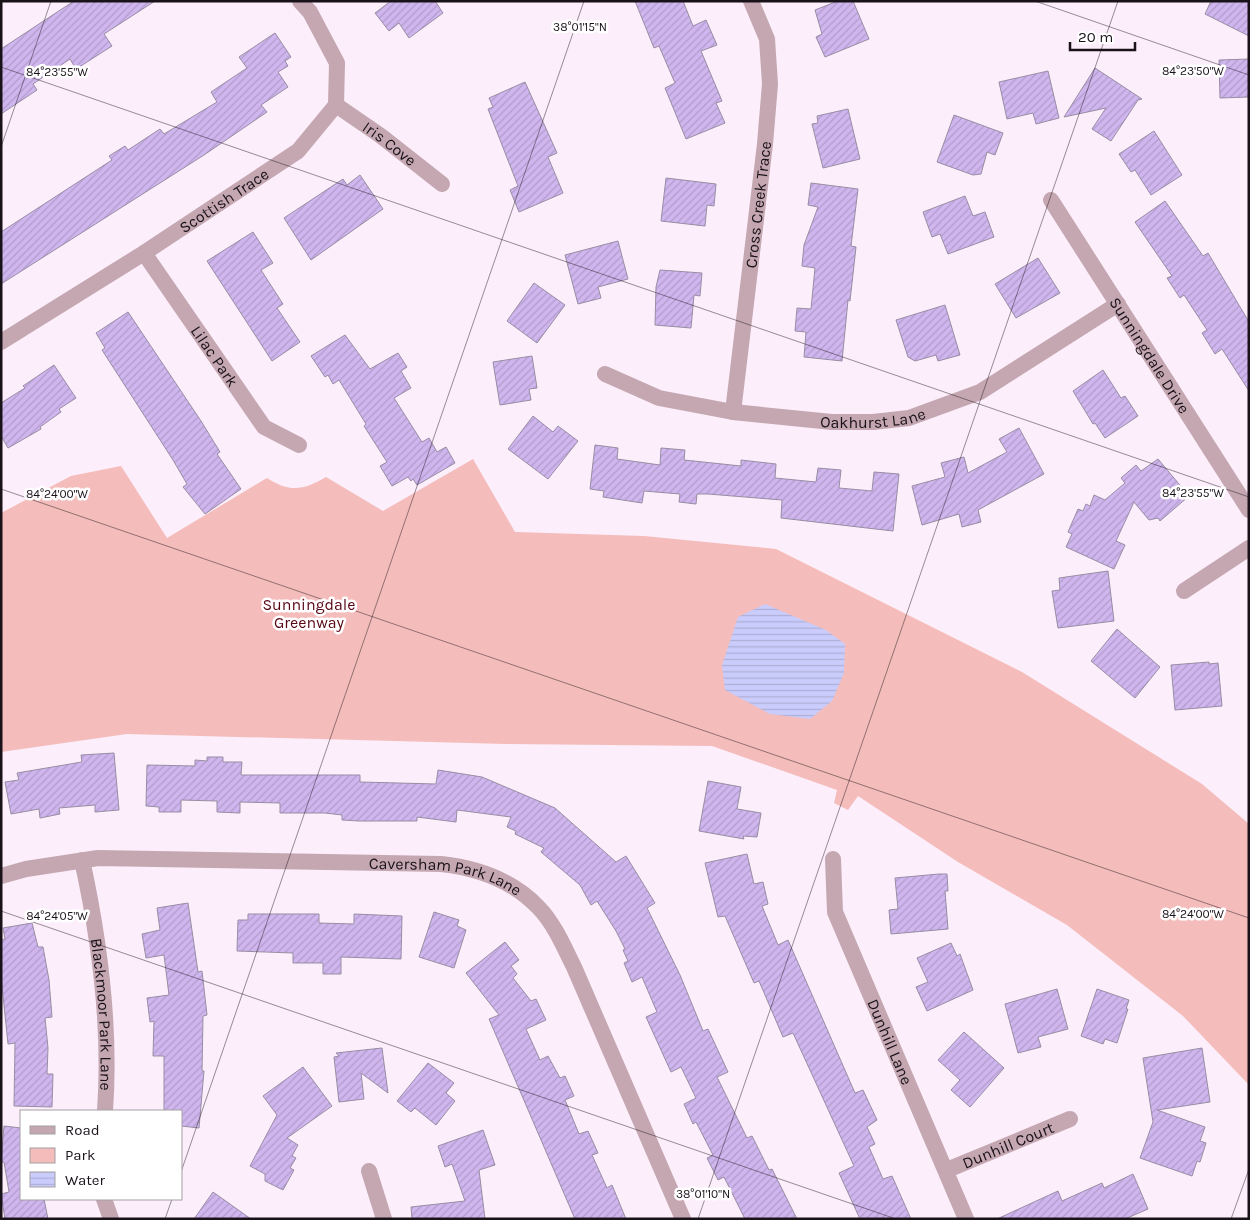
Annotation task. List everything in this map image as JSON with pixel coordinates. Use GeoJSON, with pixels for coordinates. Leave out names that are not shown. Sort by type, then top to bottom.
{"type":"FeatureCollection","features":[{"type":"Feature","properties":{"kind":"street"},"geometry":{"type":"LineString","coordinates":[[300,1],[310,12],[337,64],[336,105]]}},
{"type":"Feature","properties":{"kind":"street","name":"Cross Creek Trace"},"geometry":{"type":"LineString","coordinates":[[733,412],[765,144],[770,84],[767,39],[751,1]]}},
{"type":"Feature","properties":{"kind":"street","name":"Iris Cove"},"geometry":{"type":"LineString","coordinates":[[336,105],[381,136],[442,184]]}},
{"type":"Feature","properties":{"kind":"street","name":"Scottish Trace"},"geometry":{"type":"LineString","coordinates":[[1,342],[144,253],[298,151],[336,105]]}},
{"type":"Feature","properties":{"kind":"street","name":"Sunningdale Drive"},"geometry":{"type":"LineString","coordinates":[[1052,200],[1249,510]]}},
{"type":"Feature","properties":{"kind":"street","name":"Lilac Park"},"geometry":{"type":"LineString","coordinates":[[144,253],[264,427],[299,445]]}},
{"type":"Feature","properties":{"kind":"street","name":"Oakhurst Lane"},"geometry":{"type":"LineString","coordinates":[[605,374],[659,398],[733,412],[832,422],[873,422],[909,418],[980,392],[1118,304]]}},
{"type":"Feature","properties":{"kind":"street"},"geometry":{"type":"LineString","coordinates":[[1184,590],[1249,548]]}},
{"type":"Feature","properties":{"kind":"street","name":"Caversham Park Lane"},"geometry":{"type":"LineString","coordinates":[[1,876],[26,869],[82,860],[164,858],[441,864],[468,867],[492,875],[539,908],[554,929],[574,967],[683,1219]]}},
{"type":"Feature","properties":{"kind":"street","name":"Dunhill Lane"},"geometry":{"type":"LineString","coordinates":[[833,859],[835,912],[879,1018],[947,1170],[966,1219]]}},
{"type":"Feature","properties":{"kind":"street","name":"Blackmoor Park Lane"},"geometry":{"type":"LineString","coordinates":[[82,860],[93,908],[107,1022],[108,1070],[105,1110]]}},
{"type":"Feature","properties":{"kind":"street","name":"Dunhill Court"},"geometry":{"type":"LineString","coordinates":[[947,1170],[1070,1118]]}},
{"type":"Feature","properties":{"kind":"street"},"geometry":{"type":"LineString","coordinates":[[369,1171],[384,1219]]}},
{"type":"Feature","properties":{"kind":"street"},"geometry":{"type":"LineString","coordinates":[[104,1200],[111,1219]]}},
{"type":"Feature","properties":{"kind":"green space","name":"Sunningdale Greenway"},"geometry":{"type":"Polygon","coordinates":[[[473,459],[515,532],[644,536],[776,549],[1022,672],[1202,784],[1249,824],[1249,1085],[1183,1016],[1067,925],[958,862],[858,796],[848,810],[834,803],[837,790],[712,746],[506,744],[127,734],[1,752],[1,513],[71,476],[121,466],[167,538],[267,478],[283,486],[297,488],[311,485],[326,477],[383,511],[473,459]]]}},
{"type":"Feature","properties":{"kind":"water"},"geometry":{"type":"Polygon","coordinates":[[[765,604],[826,630],[845,644],[844,673],[832,701],[810,719],[770,714],[725,690],[722,665],[738,617],[765,604]]]}},
{"type":"Feature","properties":{"kind":"building"},"geometry":{"type":"Polygon","coordinates":[[[74,1],[155,1],[104,34],[112,46],[76,69],[70,59],[33,84],[37,90],[1,114],[1,49],[74,1]]]}},
{"type":"Feature","properties":{"kind":"building"},"geometry":{"type":"Polygon","coordinates":[[[391,1],[435,1],[443,13],[409,38],[399,23],[389,31],[375,13],[391,1]]]}},
{"type":"Feature","properties":{"kind":"building"},"geometry":{"type":"Polygon","coordinates":[[[635,1],[683,1],[693,26],[706,20],[717,45],[701,51],[722,101],[716,103],[725,123],[686,139],[665,88],[675,83],[659,46],[654,48],[635,1]]]}},
{"type":"Feature","properties":{"kind":"building"},"geometry":{"type":"Polygon","coordinates":[[[838,1],[853,1],[869,39],[825,57],[816,37],[822,34],[815,10],[838,1]]]}},
{"type":"Feature","properties":{"kind":"building"},"geometry":{"type":"Polygon","coordinates":[[[1211,1],[1249,1],[1249,36],[1205,14],[1211,1]]]}},
{"type":"Feature","properties":{"kind":"building"},"geometry":{"type":"Polygon","coordinates":[[[275,33],[291,57],[285,61],[288,66],[278,72],[288,87],[261,105],[267,112],[204,155],[1,284],[1,232],[112,160],[109,156],[125,146],[128,150],[160,129],[164,134],[217,102],[211,92],[247,68],[239,57],[275,33]]]}},
{"type":"Feature","properties":{"kind":"building"},"geometry":{"type":"Polygon","coordinates":[[[1249,59],[1249,97],[1220,98],[1219,60],[1249,59]]]}},
{"type":"Feature","properties":{"kind":"building"},"geometry":{"type":"Polygon","coordinates":[[[1095,68],[1142,99],[1138,100],[1111,141],[1092,129],[1106,108],[1064,117],[1095,68]]]}},
{"type":"Feature","properties":{"kind":"building"},"geometry":{"type":"Polygon","coordinates":[[[1048,71],[1059,118],[1036,124],[1033,113],[1007,119],[999,82],[1048,71]]]}},
{"type":"Feature","properties":{"kind":"building"},"geometry":{"type":"Polygon","coordinates":[[[525,82],[557,153],[548,157],[563,193],[519,212],[510,190],[518,186],[488,109],[493,107],[489,98],[525,82]]]}},
{"type":"Feature","properties":{"kind":"building"},"geometry":{"type":"Polygon","coordinates":[[[848,109],[860,159],[823,168],[812,124],[818,123],[817,116],[848,109]]]}},
{"type":"Feature","properties":{"kind":"building"},"geometry":{"type":"Polygon","coordinates":[[[954,115],[1003,133],[995,155],[987,152],[981,174],[973,175],[937,162],[954,115]]]}},
{"type":"Feature","properties":{"kind":"building"},"geometry":{"type":"Polygon","coordinates":[[[1154,131],[1182,175],[1151,195],[1135,170],[1131,172],[1119,154],[1154,131]]]}},
{"type":"Feature","properties":{"kind":"building"},"geometry":{"type":"Polygon","coordinates":[[[360,175],[383,209],[311,260],[284,218],[343,179],[347,185],[360,175]]]}},
{"type":"Feature","properties":{"kind":"building"},"geometry":{"type":"Polygon","coordinates":[[[666,178],[716,184],[714,206],[707,205],[705,226],[661,221],[666,178]]]}},
{"type":"Feature","properties":{"kind":"building"},"geometry":{"type":"Polygon","coordinates":[[[811,183],[858,189],[851,246],[856,247],[842,361],[804,357],[806,332],[795,331],[797,308],[811,309],[815,268],[802,266],[804,245],[818,207],[808,205],[811,183]]]}},
{"type":"Feature","properties":{"kind":"building"},"geometry":{"type":"Polygon","coordinates":[[[965,196],[973,216],[985,212],[994,237],[948,254],[940,234],[932,237],[923,212],[965,196]]]}},
{"type":"Feature","properties":{"kind":"building"},"geometry":{"type":"Polygon","coordinates":[[[1165,201],[1203,256],[1208,253],[1249,322],[1249,391],[1222,349],[1215,354],[1202,333],[1207,330],[1184,295],[1180,298],[1167,278],[1172,276],[1135,222],[1165,201]]]}},
{"type":"Feature","properties":{"kind":"building"},"geometry":{"type":"Polygon","coordinates":[[[253,232],[273,263],[261,270],[283,304],[277,308],[300,342],[272,361],[207,261],[253,232]]]}},
{"type":"Feature","properties":{"kind":"building"},"geometry":{"type":"Polygon","coordinates":[[[618,241],[628,279],[598,287],[601,298],[578,304],[565,255],[618,241]]]}},
{"type":"Feature","properties":{"kind":"building"},"geometry":{"type":"Polygon","coordinates":[[[1038,258],[1060,293],[1016,318],[995,284],[1038,258]]]}},
{"type":"Feature","properties":{"kind":"building"},"geometry":{"type":"Polygon","coordinates":[[[660,270],[702,273],[700,296],[694,295],[691,328],[655,325],[656,287],[660,270]]]}},
{"type":"Feature","properties":{"kind":"building"},"geometry":{"type":"Polygon","coordinates":[[[534,283],[565,305],[537,343],[507,321],[534,283]]]}},
{"type":"Feature","properties":{"kind":"building"},"geometry":{"type":"Polygon","coordinates":[[[945,305],[960,355],[938,361],[936,355],[915,361],[908,357],[896,320],[945,305]]]}},
{"type":"Feature","properties":{"kind":"building"},"geometry":{"type":"Polygon","coordinates":[[[128,312],[201,421],[220,452],[217,454],[241,489],[205,514],[183,487],[187,484],[173,460],[102,350],[105,348],[96,333],[128,312]]]}},
{"type":"Feature","properties":{"kind":"building"},"geometry":{"type":"Polygon","coordinates":[[[345,335],[370,369],[398,353],[407,367],[401,371],[411,388],[394,398],[422,442],[429,438],[437,452],[446,447],[455,463],[417,485],[413,479],[411,481],[408,477],[392,486],[380,466],[387,462],[364,426],[366,424],[339,380],[333,384],[328,375],[325,377],[311,356],[345,335]]]}},
{"type":"Feature","properties":{"kind":"building"},"geometry":{"type":"Polygon","coordinates":[[[532,356],[537,388],[529,389],[531,400],[500,405],[493,362],[532,356]]]}},
{"type":"Feature","properties":{"kind":"building"},"geometry":{"type":"Polygon","coordinates":[[[54,365],[76,398],[59,409],[61,412],[40,427],[41,429],[8,448],[1,436],[1,403],[25,388],[23,386],[54,365]]]}},
{"type":"Feature","properties":{"kind":"building"},"geometry":{"type":"Polygon","coordinates":[[[1103,370],[1121,398],[1125,396],[1138,416],[1105,438],[1095,423],[1093,424],[1073,391],[1103,370]]]}},
{"type":"Feature","properties":{"kind":"building"},"geometry":{"type":"Polygon","coordinates":[[[533,416],[553,432],[558,426],[578,441],[548,479],[508,449],[533,416]]]}},
{"type":"Feature","properties":{"kind":"building"},"geometry":{"type":"Polygon","coordinates":[[[1019,428],[1044,474],[978,510],[981,522],[962,527],[959,514],[922,525],[912,486],[945,477],[941,463],[964,457],[968,473],[1007,452],[999,439],[1019,428]]]}},
{"type":"Feature","properties":{"kind":"building"},"geometry":{"type":"Polygon","coordinates":[[[595,445],[618,448],[617,459],[660,465],[661,448],[685,450],[684,460],[741,466],[741,460],[776,464],[775,478],[816,482],[818,468],[841,470],[839,488],[872,491],[874,472],[899,474],[893,531],[781,518],[782,500],[697,494],[696,504],[679,502],[680,494],[644,491],[642,503],[603,497],[604,491],[590,489],[595,445]]]}},
{"type":"Feature","properties":{"kind":"building"},"geometry":{"type":"Polygon","coordinates":[[[1158,459],[1189,496],[1160,521],[1158,518],[1149,520],[1134,502],[1116,541],[1125,545],[1114,569],[1066,547],[1072,534],[1068,532],[1078,509],[1083,511],[1086,504],[1090,506],[1094,495],[1105,500],[1125,483],[1121,478],[1136,465],[1141,471],[1158,459]]]}},
{"type":"Feature","properties":{"kind":"building"},"geometry":{"type":"Polygon","coordinates":[[[1108,571],[1114,621],[1058,628],[1052,591],[1060,590],[1059,578],[1108,571]]]}},
{"type":"Feature","properties":{"kind":"building"},"geometry":{"type":"Polygon","coordinates":[[[1117,629],[1160,667],[1135,698],[1091,661],[1117,629]]]}},
{"type":"Feature","properties":{"kind":"building"},"geometry":{"type":"Polygon","coordinates":[[[1209,662],[1209,664],[1218,663],[1222,706],[1175,710],[1171,665],[1209,662]]]}},
{"type":"Feature","properties":{"kind":"building"},"geometry":{"type":"Polygon","coordinates":[[[114,753],[119,810],[95,812],[95,805],[59,808],[60,814],[40,818],[39,809],[11,814],[5,782],[19,780],[17,773],[82,762],[81,755],[114,753]]]}},
{"type":"Feature","properties":{"kind":"building"},"geometry":{"type":"Polygon","coordinates":[[[207,757],[223,757],[223,762],[242,762],[241,775],[360,775],[360,782],[436,784],[438,770],[482,777],[555,808],[616,862],[626,856],[655,903],[647,908],[680,975],[703,1031],[708,1029],[728,1072],[717,1077],[747,1138],[752,1136],[769,1170],[772,1169],[797,1219],[745,1219],[724,1177],[718,1180],[707,1158],[713,1155],[696,1122],[693,1124],[684,1104],[696,1098],[681,1067],[671,1072],[646,1017],[657,1012],[642,977],[632,982],[624,963],[628,961],[623,950],[625,949],[616,931],[597,901],[591,905],[580,885],[541,852],[544,848],[515,834],[516,831],[507,827],[511,817],[457,810],[456,822],[417,817],[417,821],[359,821],[342,820],[342,815],[325,813],[280,813],[280,803],[240,802],[240,813],[217,812],[217,801],[181,800],[181,812],[159,812],[159,807],[146,806],[147,765],[195,766],[195,760],[207,761],[207,757]]]}},
{"type":"Feature","properties":{"kind":"building"},"geometry":{"type":"Polygon","coordinates":[[[708,781],[741,787],[737,809],[761,813],[757,837],[743,836],[744,839],[699,831],[708,781]]]}},
{"type":"Feature","properties":{"kind":"building"},"geometry":{"type":"Polygon","coordinates":[[[747,854],[754,884],[763,882],[768,904],[762,906],[778,945],[788,940],[855,1093],[863,1090],[877,1120],[867,1127],[875,1144],[869,1147],[883,1179],[892,1176],[911,1219],[860,1219],[839,1173],[854,1166],[793,1033],[783,1037],[759,981],[754,983],[725,916],[718,917],[705,863],[747,854]]]}},
{"type":"Feature","properties":{"kind":"building"},"geometry":{"type":"Polygon","coordinates":[[[947,874],[948,891],[945,891],[948,929],[891,934],[889,910],[898,909],[895,878],[947,874]]]}},
{"type":"Feature","properties":{"kind":"building"},"geometry":{"type":"Polygon","coordinates":[[[188,903],[198,972],[202,971],[207,1015],[203,1016],[202,1071],[204,1071],[199,1128],[182,1126],[182,1110],[164,1110],[164,1056],[153,1056],[154,1021],[150,1022],[147,998],[169,995],[164,955],[146,958],[142,934],[160,930],[157,908],[188,903]]]}},
{"type":"Feature","properties":{"kind":"building"},"geometry":{"type":"Polygon","coordinates":[[[434,912],[459,920],[457,926],[466,930],[454,968],[419,957],[434,912]]]}},
{"type":"Feature","properties":{"kind":"building"},"geometry":{"type":"Polygon","coordinates":[[[248,914],[319,914],[319,923],[354,924],[354,914],[402,916],[401,959],[341,957],[341,974],[323,974],[323,963],[293,963],[293,953],[237,951],[238,920],[248,920],[248,914]]]}},
{"type":"Feature","properties":{"kind":"building"},"geometry":{"type":"Polygon","coordinates":[[[32,923],[38,947],[43,947],[49,980],[52,1017],[45,1018],[48,1048],[47,1074],[53,1074],[52,1107],[14,1106],[15,1043],[8,1044],[1,976],[1,940],[5,939],[3,928],[32,923]]]}},
{"type":"Feature","properties":{"kind":"building"},"geometry":{"type":"Polygon","coordinates":[[[505,942],[519,960],[511,966],[517,974],[513,978],[531,1001],[536,999],[546,1020],[526,1029],[540,1060],[548,1056],[560,1078],[565,1076],[574,1096],[565,1100],[579,1134],[588,1131],[598,1153],[592,1155],[607,1188],[612,1185],[626,1219],[575,1219],[489,1019],[499,1015],[466,973],[505,942]]]}},
{"type":"Feature","properties":{"kind":"building"},"geometry":{"type":"Polygon","coordinates":[[[951,943],[957,956],[960,954],[973,990],[927,1011],[916,987],[928,982],[917,958],[951,943]]]}},
{"type":"Feature","properties":{"kind":"building"},"geometry":{"type":"Polygon","coordinates":[[[1057,989],[1068,1029],[1038,1037],[1041,1047],[1018,1053],[1005,1004],[1057,989]]]}},
{"type":"Feature","properties":{"kind":"building"},"geometry":{"type":"Polygon","coordinates":[[[1097,989],[1129,1000],[1117,1043],[1105,1039],[1103,1044],[1081,1036],[1097,989]]]}},
{"type":"Feature","properties":{"kind":"building"},"geometry":{"type":"Polygon","coordinates":[[[964,1032],[1004,1068],[970,1107],[951,1090],[960,1080],[938,1060],[964,1032]]]}},
{"type":"Feature","properties":{"kind":"building"},"geometry":{"type":"Polygon","coordinates":[[[382,1048],[388,1093],[361,1073],[364,1099],[339,1102],[334,1057],[339,1056],[336,1053],[382,1048]]]}},
{"type":"Feature","properties":{"kind":"building"},"geometry":{"type":"Polygon","coordinates":[[[1202,1048],[1210,1102],[1157,1110],[1205,1127],[1200,1141],[1206,1143],[1200,1162],[1197,1161],[1192,1176],[1140,1158],[1153,1122],[1143,1058],[1202,1048]]]}},
{"type":"Feature","properties":{"kind":"building"},"geometry":{"type":"Polygon","coordinates":[[[428,1063],[454,1083],[446,1093],[455,1101],[436,1125],[415,1108],[411,1112],[397,1101],[428,1063]]]}},
{"type":"Feature","properties":{"kind":"building"},"geometry":{"type":"Polygon","coordinates":[[[303,1067],[332,1106],[287,1138],[298,1145],[292,1156],[296,1158],[290,1168],[294,1170],[283,1190],[265,1181],[265,1174],[250,1166],[277,1115],[263,1096],[303,1067]]]}},
{"type":"Feature","properties":{"kind":"building"},"geometry":{"type":"Polygon","coordinates":[[[4,1126],[20,1128],[20,1200],[44,1200],[48,1219],[5,1219],[1,1194],[9,1192],[4,1162],[1,1162],[4,1126]]]}},
{"type":"Feature","properties":{"kind":"building"},"geometry":{"type":"Polygon","coordinates":[[[483,1130],[495,1165],[479,1170],[485,1219],[412,1219],[411,1207],[465,1201],[452,1164],[445,1167],[438,1146],[483,1130]]]}},
{"type":"Feature","properties":{"kind":"building"},"geometry":{"type":"Polygon","coordinates":[[[1133,1174],[1148,1209],[1125,1219],[997,1219],[1058,1191],[1062,1201],[1102,1183],[1104,1188],[1133,1174]]]}},
{"type":"Feature","properties":{"kind":"building"},"geometry":{"type":"Polygon","coordinates":[[[213,1192],[251,1219],[194,1219],[213,1192]]]}}]}
